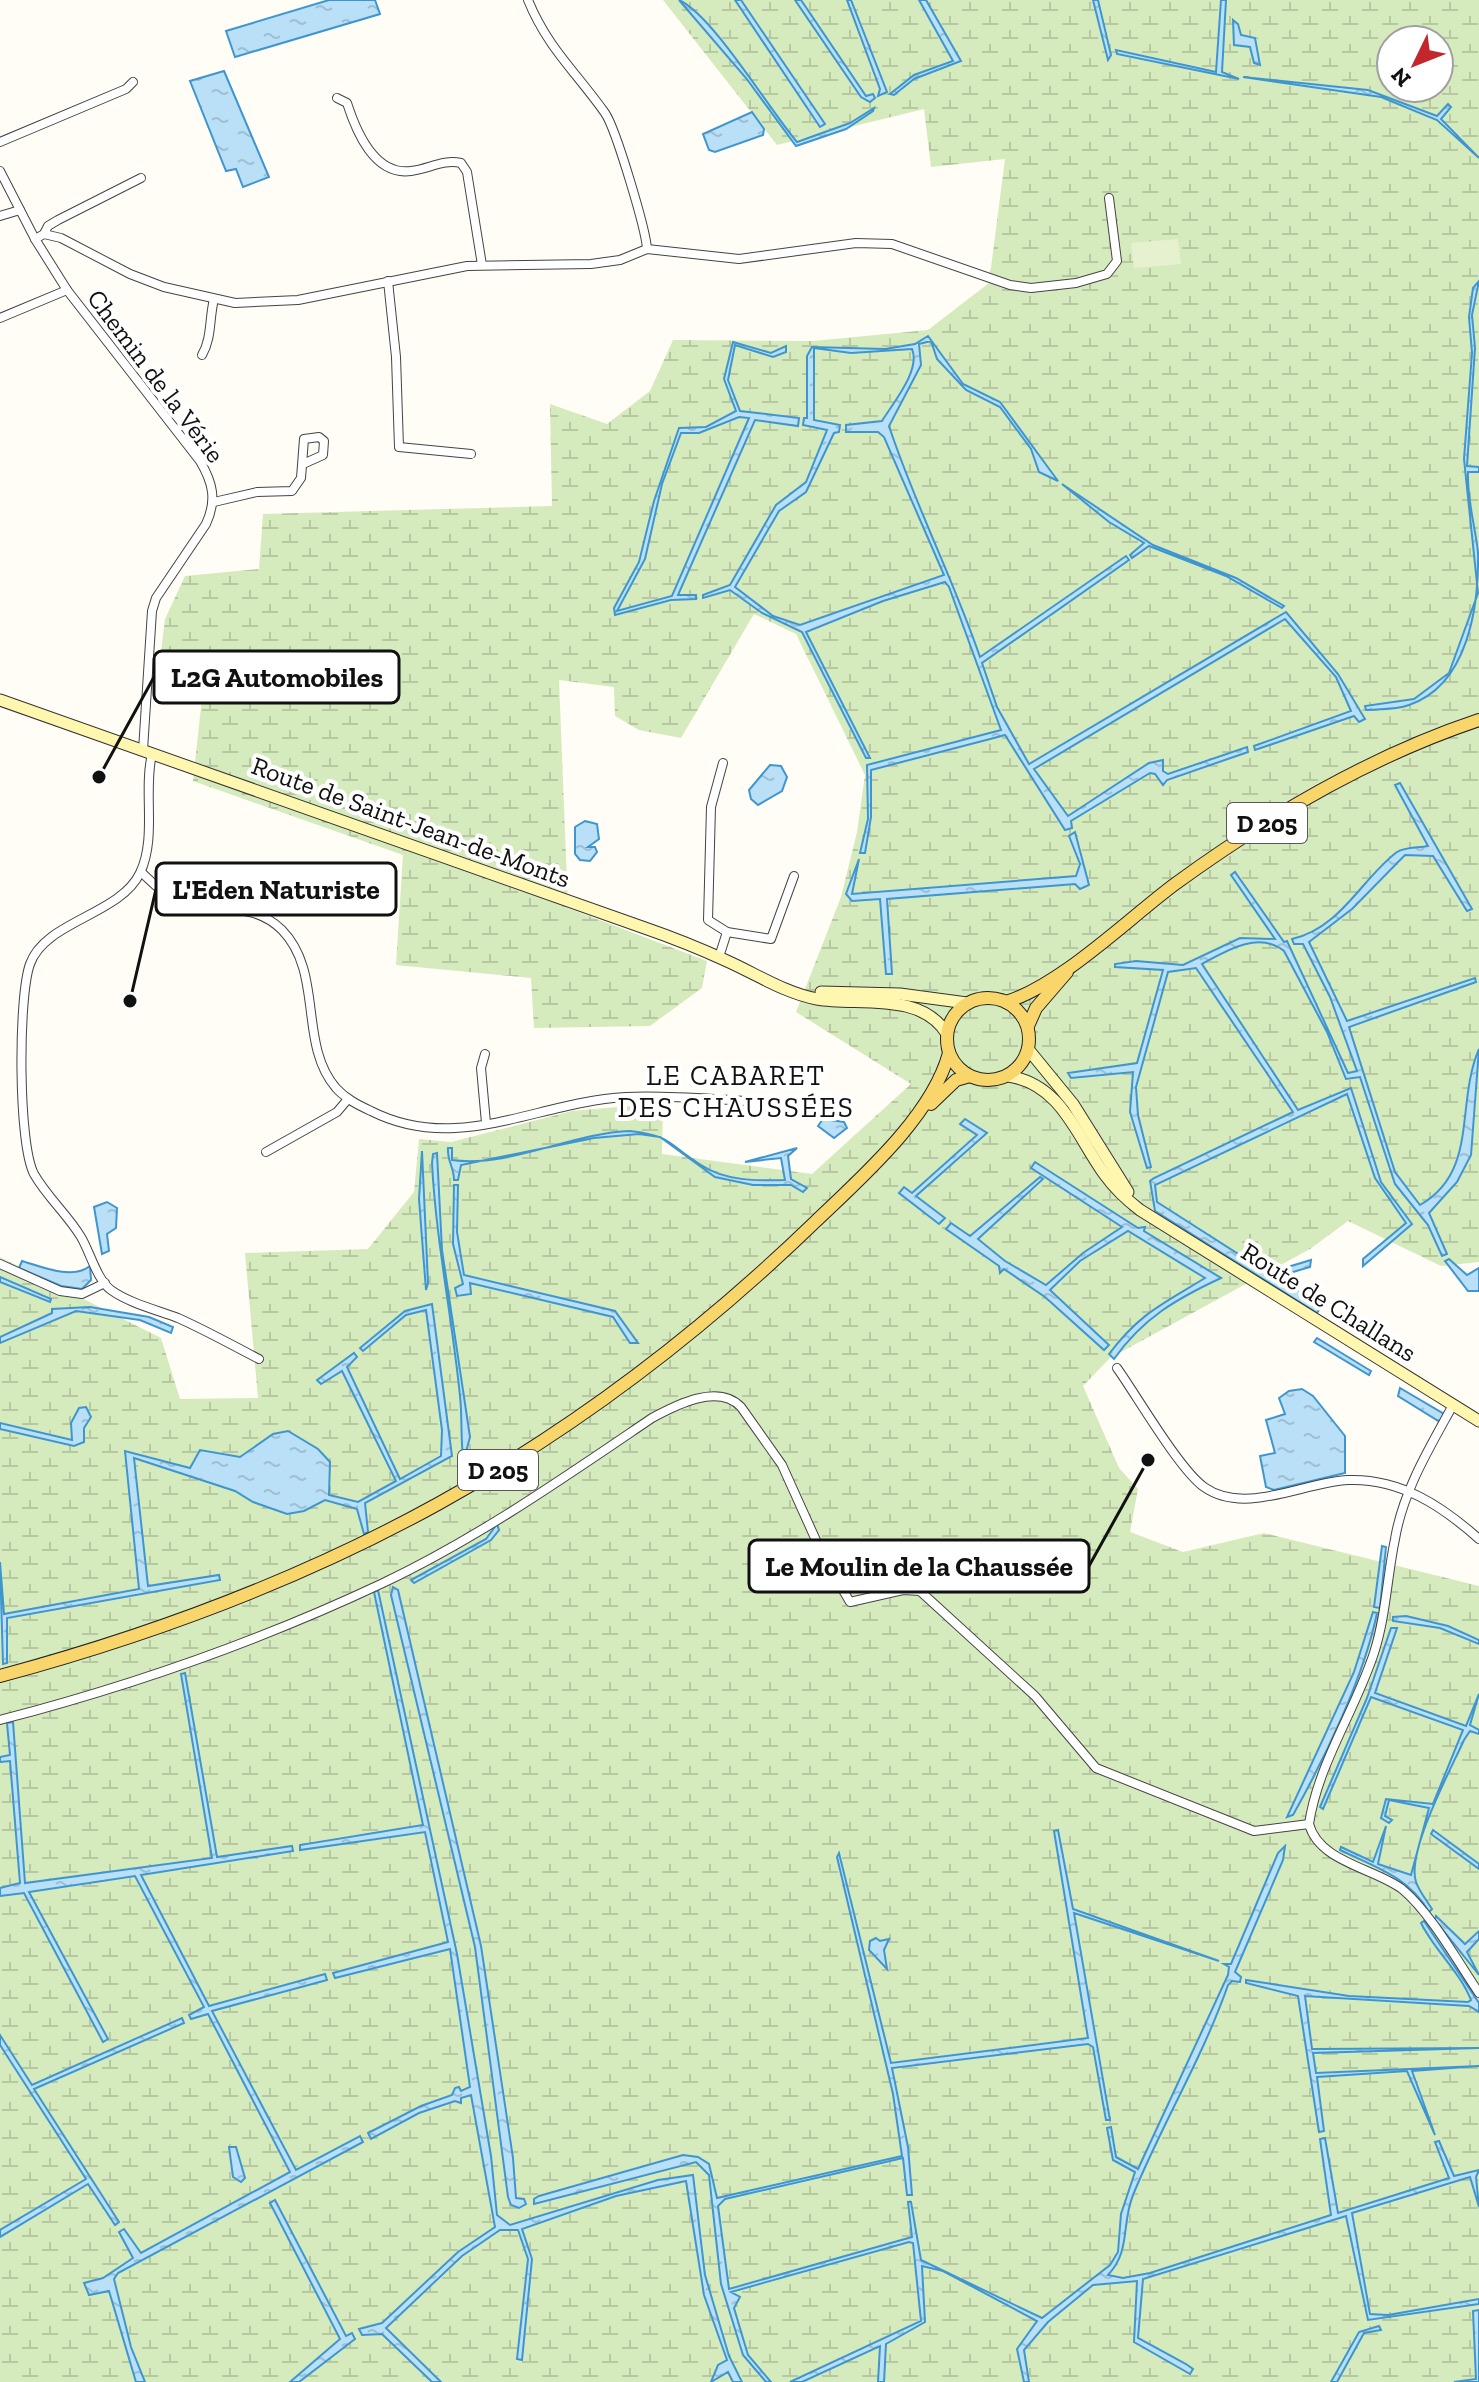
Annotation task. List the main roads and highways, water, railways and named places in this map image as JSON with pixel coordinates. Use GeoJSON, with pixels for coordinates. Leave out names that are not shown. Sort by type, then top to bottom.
{"type":"FeatureCollection","features":[{"type":"Feature","properties":{"kind":"main road","name":"Route de Saint-Jean-de-Monts"},"geometry":{"type":"LineString","coordinates":[[0,700],[719,957],[778,986],[804,994],[848,997]]}},
{"type":"Feature","properties":{"kind":"main road","name":"D 205"},"geometry":{"type":"LineString","coordinates":[[1006,1002],[1021,996],[1076,961],[1220,852],[1281,815],[1341,781],[1479,720]]}},
{"type":"Feature","properties":{"kind":"main road","name":"D 205"},"geometry":{"type":"LineString","coordinates":[[1028,1026],[1036,1008],[1076,961]]}},
{"type":"Feature","properties":{"kind":"main road"},"geometry":{"type":"LineString","coordinates":[[848,997],[900,994],[967,1003],[987,997],[1006,1002],[1023,1016],[1028,1026],[1028,1049],[1017,1069],[1008,1076],[989,1080],[970,1076],[949,1053],[947,1034],[954,1016],[967,1003]]}},
{"type":"Feature","properties":{"kind":"main road"},"geometry":{"type":"LineString","coordinates":[[848,997],[912,1008],[936,1019],[947,1034]]}},
{"type":"Feature","properties":{"kind":"main road","name":"Route de Challans"},"geometry":{"type":"LineString","coordinates":[[1028,1049],[1086,1122],[1125,1189],[1157,1221]]}},
{"type":"Feature","properties":{"kind":"main road","name":"D 205"},"geometry":{"type":"LineString","coordinates":[[911,1122],[931,1095],[949,1053]]}},
{"type":"Feature","properties":{"kind":"main road","name":"D 205"},"geometry":{"type":"LineString","coordinates":[[0,1676],[131,1639],[267,1588],[398,1527],[522,1456],[639,1375],[688,1336],[777,1259],[949,1085],[970,1076]]}},
{"type":"Feature","properties":{"kind":"main road","name":"Route de Challans"},"geometry":{"type":"LineString","coordinates":[[1008,1076],[1030,1083],[1064,1110],[1109,1181],[1125,1198],[1157,1221],[1479,1421]]}},
{"type":"Feature","properties":{"kind":"water"},"geometry":{"type":"Polygon","coordinates":[[[329,0],[375,0],[380,14],[235,57],[226,31],[329,0]]]}},
{"type":"Feature","properties":{"kind":"water"},"geometry":{"type":"Polygon","coordinates":[[[679,0],[693,9],[724,43],[797,142],[850,123],[874,108],[873,111],[846,129],[796,146],[746,78],[679,0]]]}},
{"type":"Feature","properties":{"kind":"water"},"geometry":{"type":"Polygon","coordinates":[[[735,0],[741,0],[825,124],[820,127],[735,0]]]}},
{"type":"Feature","properties":{"kind":"water"},"geometry":{"type":"Polygon","coordinates":[[[795,0],[801,0],[866,96],[873,94],[875,98],[870,102],[861,97],[795,0]]]}},
{"type":"Feature","properties":{"kind":"water"},"geometry":{"type":"Polygon","coordinates":[[[847,0],[851,0],[887,92],[878,96],[880,89],[847,0]]]}},
{"type":"Feature","properties":{"kind":"water"},"geometry":{"type":"Polygon","coordinates":[[[919,0],[926,0],[961,61],[914,79],[894,95],[890,94],[914,75],[953,61],[919,0]]]}},
{"type":"Feature","properties":{"kind":"water"},"geometry":{"type":"Polygon","coordinates":[[[1093,0],[1098,0],[1111,55],[1108,60],[1093,0]]]}},
{"type":"Feature","properties":{"kind":"water"},"geometry":{"type":"Polygon","coordinates":[[[1221,0],[1226,0],[1222,72],[1239,79],[1117,54],[1116,50],[1216,72],[1221,0]]]}},
{"type":"Feature","properties":{"kind":"water"},"geometry":{"type":"Polygon","coordinates":[[[1233,20],[1238,24],[1241,35],[1255,38],[1260,65],[1254,63],[1250,47],[1234,45],[1233,20]]]}},
{"type":"Feature","properties":{"kind":"water"},"geometry":{"type":"Polygon","coordinates":[[[224,71],[269,177],[243,187],[236,169],[226,171],[190,81],[224,71]]]}},
{"type":"Feature","properties":{"kind":"water"},"geometry":{"type":"Polygon","coordinates":[[[1243,77],[1368,90],[1375,93],[1375,96],[1243,77]]]}},
{"type":"Feature","properties":{"kind":"water"},"geometry":{"type":"Polygon","coordinates":[[[1398,104],[1437,116],[1448,104],[1451,107],[1441,119],[1479,158],[1437,120],[1398,104]]]}},
{"type":"Feature","properties":{"kind":"water"},"geometry":{"type":"Polygon","coordinates":[[[752,112],[764,129],[763,135],[715,152],[709,150],[703,134],[752,112]]]}},
{"type":"Feature","properties":{"kind":"water"},"geometry":{"type":"Polygon","coordinates":[[[1479,281],[1472,315],[1475,348],[1467,466],[1479,467],[1479,472],[1468,472],[1478,552],[1477,583],[1464,459],[1472,353],[1469,317],[1473,288],[1479,281]]]}},
{"type":"Feature","properties":{"kind":"water"},"geometry":{"type":"Polygon","coordinates":[[[928,336],[963,384],[1000,402],[1058,481],[1039,472],[1031,449],[1000,407],[966,390],[937,359],[931,341],[919,344],[921,365],[889,426],[980,657],[1126,556],[1129,560],[982,663],[997,707],[1029,764],[1286,612],[1338,674],[1365,719],[1359,722],[1354,716],[1255,750],[1254,746],[1351,711],[1336,677],[1285,619],[1034,769],[1068,816],[1149,763],[1163,760],[1163,771],[1168,774],[1247,747],[1248,752],[1167,780],[1163,785],[1155,774],[1150,773],[1071,821],[1072,828],[1065,830],[1005,735],[871,770],[871,817],[865,853],[860,853],[868,819],[867,765],[1001,730],[949,587],[945,582],[883,601],[806,632],[870,758],[866,758],[802,632],[762,613],[730,590],[703,598],[703,595],[730,585],[776,505],[806,482],[827,430],[803,425],[804,418],[807,418],[807,356],[812,347],[885,349],[915,344],[928,336]],[[814,348],[814,420],[840,425],[839,432],[834,433],[806,492],[779,511],[735,587],[773,616],[800,625],[944,575],[884,437],[878,432],[846,432],[846,425],[882,421],[913,367],[912,349],[851,353],[814,348]]]}},
{"type":"Feature","properties":{"kind":"water"},"geometry":{"type":"Polygon","coordinates":[[[733,342],[771,353],[786,346],[786,352],[773,357],[735,345],[728,380],[740,411],[799,418],[798,426],[755,420],[678,595],[696,595],[696,599],[671,600],[615,615],[614,608],[639,562],[654,501],[679,428],[706,427],[736,411],[724,379],[733,342]],[[739,417],[699,433],[681,433],[662,484],[645,559],[617,611],[672,596],[749,418],[739,417]]]}},
{"type":"Feature","properties":{"kind":"water"},"geometry":{"type":"Polygon","coordinates":[[[1062,484],[1153,545],[1236,578],[1284,606],[1282,608],[1226,576],[1149,546],[1132,558],[1130,555],[1144,543],[1109,522],[1062,484]]]}},
{"type":"Feature","properties":{"kind":"water"},"geometry":{"type":"Polygon","coordinates":[[[1475,601],[1466,642],[1457,662],[1445,680],[1429,695],[1409,705],[1366,710],[1365,706],[1414,699],[1449,673],[1475,601]]]}},
{"type":"Feature","properties":{"kind":"water"},"geometry":{"type":"Polygon","coordinates":[[[770,765],[781,766],[787,777],[782,791],[758,805],[751,799],[749,790],[770,765]]]}},
{"type":"Feature","properties":{"kind":"water"},"geometry":{"type":"Polygon","coordinates":[[[1400,783],[1472,909],[1467,911],[1433,856],[1405,855],[1352,909],[1309,942],[1347,1021],[1475,978],[1476,982],[1349,1027],[1395,1172],[1420,1205],[1438,1191],[1451,1174],[1463,1135],[1472,1070],[1479,1049],[1471,1155],[1457,1182],[1429,1213],[1447,1254],[1442,1256],[1428,1225],[1395,1184],[1360,1077],[1346,1079],[1327,1032],[1284,951],[1263,942],[1242,945],[1202,964],[1298,1110],[1351,1088],[1381,1182],[1412,1224],[1363,1266],[1363,1259],[1406,1223],[1375,1178],[1347,1094],[1155,1185],[1157,1202],[1268,1273],[1311,1260],[1310,1267],[1276,1277],[1322,1305],[1317,1313],[1155,1211],[1150,1181],[1154,1178],[1293,1112],[1196,968],[1168,972],[1136,1087],[1138,1115],[1151,1167],[1147,1168],[1130,1112],[1133,1072],[1071,1078],[1068,1073],[1137,1063],[1163,970],[1115,967],[1115,964],[1136,961],[1183,965],[1240,938],[1275,939],[1231,875],[1235,872],[1284,942],[1287,941],[1348,1073],[1357,1071],[1330,997],[1303,944],[1294,944],[1292,939],[1309,933],[1338,913],[1397,852],[1428,846],[1395,785],[1400,783]]]}},
{"type":"Feature","properties":{"kind":"water"},"geometry":{"type":"Polygon","coordinates":[[[585,821],[597,824],[599,839],[588,847],[595,847],[597,852],[590,861],[580,860],[575,854],[575,827],[585,821]]]}},
{"type":"Feature","properties":{"kind":"water"},"geometry":{"type":"Polygon","coordinates":[[[1075,832],[1089,885],[1080,889],[1075,884],[887,899],[892,974],[886,974],[880,899],[852,901],[846,894],[859,859],[852,894],[1076,876],[1080,864],[1069,836],[1075,832]]]}},
{"type":"Feature","properties":{"kind":"water"},"geometry":{"type":"Polygon","coordinates":[[[823,1119],[844,1122],[847,1128],[834,1138],[818,1126],[823,1119]]]}},
{"type":"Feature","properties":{"kind":"water"},"geometry":{"type":"Polygon","coordinates":[[[965,1119],[987,1133],[916,1196],[945,1218],[939,1224],[899,1193],[904,1187],[912,1193],[977,1135],[960,1124],[965,1119]]]}},
{"type":"Feature","properties":{"kind":"water"},"geometry":{"type":"Polygon","coordinates":[[[630,1131],[658,1137],[639,1134],[594,1138],[546,1148],[608,1133],[630,1131]]]}},
{"type":"Feature","properties":{"kind":"water"},"geometry":{"type":"Polygon","coordinates":[[[661,1138],[710,1170],[752,1180],[785,1180],[781,1158],[745,1162],[797,1148],[788,1156],[791,1179],[807,1188],[803,1192],[791,1185],[753,1185],[715,1177],[661,1138]]]}},
{"type":"Feature","properties":{"kind":"water"},"geometry":{"type":"Polygon","coordinates":[[[448,1148],[452,1148],[452,1160],[485,1160],[461,1165],[458,1180],[454,1180],[448,1148]]]}},
{"type":"Feature","properties":{"kind":"water"},"geometry":{"type":"Polygon","coordinates":[[[546,1148],[518,1155],[485,1160],[546,1148]]]}},
{"type":"Feature","properties":{"kind":"water"},"geometry":{"type":"Polygon","coordinates":[[[422,1151],[428,1283],[426,1290],[419,1199],[422,1151]]]}},
{"type":"Feature","properties":{"kind":"water"},"geometry":{"type":"Polygon","coordinates":[[[437,1153],[442,1250],[470,1437],[466,1452],[471,1474],[467,1475],[457,1367],[434,1192],[432,1163],[433,1154],[437,1153]]]}},
{"type":"Feature","properties":{"kind":"water"},"geometry":{"type":"Polygon","coordinates":[[[1035,1162],[1138,1228],[1145,1227],[1144,1231],[1221,1278],[1162,1311],[1137,1332],[1114,1359],[1109,1354],[1142,1318],[1205,1278],[1128,1231],[1080,1261],[1050,1290],[1109,1345],[1104,1350],[1045,1297],[1004,1269],[1000,1273],[999,1266],[946,1229],[951,1223],[970,1236],[1040,1177],[1043,1179],[978,1239],[1005,1261],[1046,1285],[1083,1253],[1122,1227],[1031,1168],[1035,1162]]]}},
{"type":"Feature","properties":{"kind":"water"},"geometry":{"type":"Polygon","coordinates":[[[454,1185],[458,1185],[457,1232],[464,1275],[615,1311],[638,1343],[630,1343],[613,1317],[470,1283],[471,1294],[457,1296],[455,1288],[463,1284],[453,1244],[454,1185]]]}},
{"type":"Feature","properties":{"kind":"water"},"geometry":{"type":"Polygon","coordinates":[[[107,1202],[117,1208],[116,1228],[107,1234],[109,1251],[102,1254],[94,1207],[107,1202]]]}},
{"type":"Feature","properties":{"kind":"water"},"geometry":{"type":"Polygon","coordinates":[[[1449,1259],[1467,1275],[1479,1268],[1479,1291],[1468,1291],[1445,1261],[1449,1259]]]}},
{"type":"Feature","properties":{"kind":"water"},"geometry":{"type":"Polygon","coordinates":[[[22,1261],[66,1272],[90,1266],[91,1280],[82,1289],[61,1286],[19,1268],[22,1261]]]}},
{"type":"Feature","properties":{"kind":"water"},"geometry":{"type":"Polygon","coordinates":[[[0,1277],[51,1299],[50,1302],[0,1282],[0,1277]]]}},
{"type":"Feature","properties":{"kind":"water"},"geometry":{"type":"Polygon","coordinates":[[[432,1304],[452,1456],[365,1503],[368,1532],[364,1534],[357,1509],[325,1500],[304,1511],[287,1514],[253,1502],[235,1491],[134,1458],[148,1586],[219,1575],[220,1580],[7,1618],[7,1663],[3,1664],[0,1562],[4,1614],[139,1589],[125,1451],[190,1468],[200,1450],[240,1457],[273,1434],[288,1431],[318,1449],[330,1462],[329,1495],[358,1502],[396,1481],[342,1371],[321,1384],[317,1380],[354,1353],[357,1357],[347,1367],[400,1479],[441,1456],[442,1430],[426,1310],[406,1315],[363,1351],[360,1348],[405,1311],[432,1304]]]}},
{"type":"Feature","properties":{"kind":"water"},"geometry":{"type":"Polygon","coordinates":[[[90,1307],[149,1317],[173,1327],[171,1333],[140,1320],[76,1311],[0,1343],[0,1337],[52,1313],[52,1309],[90,1307]]]}},
{"type":"Feature","properties":{"kind":"water"},"geometry":{"type":"Polygon","coordinates":[[[1317,1338],[1371,1371],[1369,1375],[1314,1342],[1317,1338]]]}},
{"type":"Feature","properties":{"kind":"water"},"geometry":{"type":"Polygon","coordinates":[[[1400,1388],[1444,1414],[1440,1422],[1398,1396],[1400,1388]]]}},
{"type":"Feature","properties":{"kind":"water"},"geometry":{"type":"Polygon","coordinates":[[[1302,1389],[1313,1396],[1345,1436],[1345,1473],[1274,1490],[1266,1487],[1260,1456],[1275,1453],[1266,1420],[1285,1414],[1279,1398],[1289,1391],[1302,1389]]]}},
{"type":"Feature","properties":{"kind":"water"},"geometry":{"type":"Polygon","coordinates":[[[86,1407],[91,1417],[84,1428],[84,1442],[74,1446],[0,1429],[0,1423],[72,1440],[71,1423],[79,1408],[86,1407]]]}},
{"type":"Feature","properties":{"kind":"water"},"geometry":{"type":"Polygon","coordinates":[[[497,1524],[499,1530],[491,1540],[414,1583],[411,1580],[486,1539],[497,1524]]]}},
{"type":"Feature","properties":{"kind":"water"},"geometry":{"type":"Polygon","coordinates":[[[1382,1546],[1386,1547],[1380,1608],[1374,1607],[1382,1546]]]}},
{"type":"Feature","properties":{"kind":"water"},"geometry":{"type":"Polygon","coordinates":[[[393,1587],[398,1590],[481,1946],[513,2158],[516,2198],[524,2199],[526,2204],[519,2208],[511,2205],[508,2197],[475,1947],[391,1595],[393,1587]]]}},
{"type":"Feature","properties":{"kind":"water"},"geometry":{"type":"Polygon","coordinates":[[[378,1590],[457,1954],[491,2156],[497,2215],[510,2225],[658,2180],[693,2175],[705,2275],[729,2356],[742,2382],[733,2382],[728,2372],[711,2382],[718,2365],[727,2360],[704,2295],[686,2181],[616,2196],[522,2229],[532,2259],[522,2360],[517,2359],[528,2259],[518,2230],[500,2230],[462,2256],[386,2328],[441,2382],[432,2382],[382,2334],[362,2335],[359,2329],[382,2323],[458,2252],[495,2227],[471,2095],[461,2098],[461,2103],[455,2101],[419,2113],[371,2139],[368,2133],[421,2106],[452,2095],[455,2088],[459,2087],[461,2091],[470,2087],[450,1949],[335,1978],[333,1973],[448,1942],[425,1832],[300,1850],[300,1845],[423,1825],[374,1592],[378,1590]]]}},
{"type":"Feature","properties":{"kind":"water"},"geometry":{"type":"Polygon","coordinates":[[[1373,1612],[1377,1613],[1371,1638],[1342,1717],[1293,1815],[1287,1817],[1354,1672],[1373,1612]]]}},
{"type":"Feature","properties":{"kind":"water"},"geometry":{"type":"Polygon","coordinates":[[[1406,1616],[1448,1626],[1479,1640],[1479,1644],[1440,1628],[1393,1621],[1393,1617],[1406,1616]]]}},
{"type":"Feature","properties":{"kind":"water"},"geometry":{"type":"Polygon","coordinates":[[[1391,1628],[1397,1628],[1375,1693],[1466,1726],[1479,1694],[1470,1725],[1479,1730],[1479,1734],[1470,1731],[1464,1740],[1420,1842],[1429,1808],[1389,1800],[1385,1816],[1392,1820],[1389,1823],[1381,1818],[1386,1799],[1433,1804],[1463,1730],[1371,1697],[1323,1809],[1320,1807],[1367,1698],[1391,1628]]]}},
{"type":"Feature","properties":{"kind":"water"},"geometry":{"type":"Polygon","coordinates":[[[185,1673],[217,1857],[292,1846],[293,1851],[141,1875],[209,2006],[325,1974],[327,1980],[212,2011],[296,2170],[360,2136],[363,2142],[118,2273],[114,2279],[131,2347],[145,2382],[136,2382],[109,2291],[89,2295],[84,2283],[103,2278],[133,2258],[119,2232],[124,2229],[141,2253],[290,2172],[208,2014],[191,2019],[189,2015],[204,2007],[135,1876],[29,1892],[108,2039],[103,2042],[24,1893],[0,1896],[0,1888],[20,1883],[10,1761],[0,1762],[0,1757],[10,1755],[7,1723],[13,1722],[25,1883],[212,1858],[181,1674],[185,1673]]]}},
{"type":"Feature","properties":{"kind":"water"},"geometry":{"type":"Polygon","coordinates":[[[1386,1826],[1378,1864],[1411,1875],[1417,1854],[1416,1882],[1432,1909],[1429,1912],[1401,1881],[1340,1850],[1341,1847],[1373,1862],[1386,1826]]]}},
{"type":"Feature","properties":{"kind":"water"},"geometry":{"type":"Polygon","coordinates":[[[1058,1830],[1073,1909],[1219,1961],[1074,1913],[1110,2120],[1106,2120],[1093,2047],[1088,2044],[892,2068],[908,2147],[912,2195],[907,2195],[903,2158],[725,2199],[718,2206],[729,2289],[912,2237],[908,2202],[911,2202],[921,2260],[1042,2318],[1110,2265],[1118,2252],[1121,2214],[1135,2172],[1113,2160],[1107,2128],[1111,2127],[1116,2157],[1138,2169],[1228,1975],[1229,1967],[1224,1964],[1231,1964],[1278,1853],[1285,1846],[1283,1860],[1235,1972],[1241,1977],[1240,1982],[1232,1981],[1228,1985],[1207,2038],[1144,2169],[1129,2206],[1120,2257],[1108,2275],[1123,2278],[1150,2273],[1331,2215],[1320,2139],[1325,2138],[1338,2213],[1449,2178],[1435,2142],[1439,2141],[1454,2176],[1479,2170],[1476,2177],[1479,2207],[1470,2177],[1352,2213],[1370,2314],[1388,2315],[1479,2299],[1479,2304],[1368,2320],[1346,2216],[1143,2279],[1138,2338],[1186,2364],[1193,2369],[1190,2374],[1134,2342],[1137,2281],[1093,2285],[1048,2322],[1024,2350],[1029,2382],[1024,2382],[1017,2349],[1037,2321],[943,2271],[922,2266],[925,2322],[886,2344],[884,2382],[878,2382],[880,2346],[802,2382],[790,2382],[921,2321],[913,2243],[909,2242],[731,2292],[740,2297],[734,2308],[748,2355],[771,2382],[766,2382],[743,2355],[721,2284],[709,2175],[696,2162],[534,2204],[534,2199],[539,2196],[683,2155],[698,2157],[709,2164],[717,2198],[902,2156],[893,2094],[837,1857],[839,1853],[891,2063],[1088,2038],[1054,1831],[1058,1830]]]}},
{"type":"Feature","properties":{"kind":"water"},"geometry":{"type":"Polygon","coordinates":[[[1433,1830],[1479,1864],[1479,1869],[1431,1834],[1433,1830]]]}},
{"type":"Feature","properties":{"kind":"water"},"geometry":{"type":"Polygon","coordinates":[[[1436,1916],[1465,1944],[1479,1931],[1479,1939],[1467,1952],[1479,1975],[1435,1920],[1436,1916]]]}},
{"type":"Feature","properties":{"kind":"water"},"geometry":{"type":"Polygon","coordinates":[[[1424,1921],[1479,2003],[1479,2012],[1469,2006],[1305,1996],[1312,2049],[1479,2048],[1313,2053],[1316,2073],[1479,2066],[1412,2071],[1435,2135],[1407,2071],[1317,2077],[1324,2131],[1319,2132],[1298,1996],[1246,1983],[1246,1980],[1349,1996],[1468,2002],[1471,2000],[1466,1990],[1427,1933],[1421,1923],[1424,1921]]]}},
{"type":"Feature","properties":{"kind":"water"},"geometry":{"type":"Polygon","coordinates":[[[876,1938],[880,1941],[889,1939],[884,1950],[887,1969],[869,1950],[870,1941],[876,1938]]]}},
{"type":"Feature","properties":{"kind":"water"},"geometry":{"type":"Polygon","coordinates":[[[182,2018],[184,2023],[34,2089],[119,2222],[115,2225],[88,2184],[0,2237],[0,2230],[86,2179],[0,2045],[0,2035],[32,2085],[182,2018]]]}},
{"type":"Feature","properties":{"kind":"water"},"geometry":{"type":"Polygon","coordinates":[[[229,2147],[236,2147],[245,2178],[241,2182],[233,2177],[229,2147]]]}},
{"type":"Feature","properties":{"kind":"water"},"geometry":{"type":"Polygon","coordinates":[[[275,2200],[346,2336],[352,2333],[355,2339],[299,2382],[290,2382],[340,2339],[270,2203],[275,2200]]]}},
{"type":"Feature","properties":{"kind":"water"},"geometry":{"type":"Polygon","coordinates":[[[1479,2310],[1479,2382],[1454,2382],[1476,2379],[1473,2311],[1479,2310]]]}},
{"type":"Feature","properties":{"kind":"water"},"geometry":{"type":"Polygon","coordinates":[[[1379,2326],[1381,2330],[1364,2333],[1337,2382],[1331,2382],[1359,2332],[1379,2326]]]}},
{"type":"Feature","properties":{"kind":"place","name":"L2G Automobiles"},"geometry":{"type":"Point","coordinates":[99,777]}},
{"type":"Feature","properties":{"kind":"place","name":"L'Eden Naturiste"},"geometry":{"type":"Point","coordinates":[130,1001]}},
{"type":"Feature","properties":{"kind":"place","name":"Le Moulin de la Chaussée"},"geometry":{"type":"Point","coordinates":[1148,1460]}},
{"type":"Feature","properties":{"kind":"district","name":"LE CABARET DES CHAUSSÉES"},"geometry":{"type":"Point","coordinates":[736,1091]}}]}
